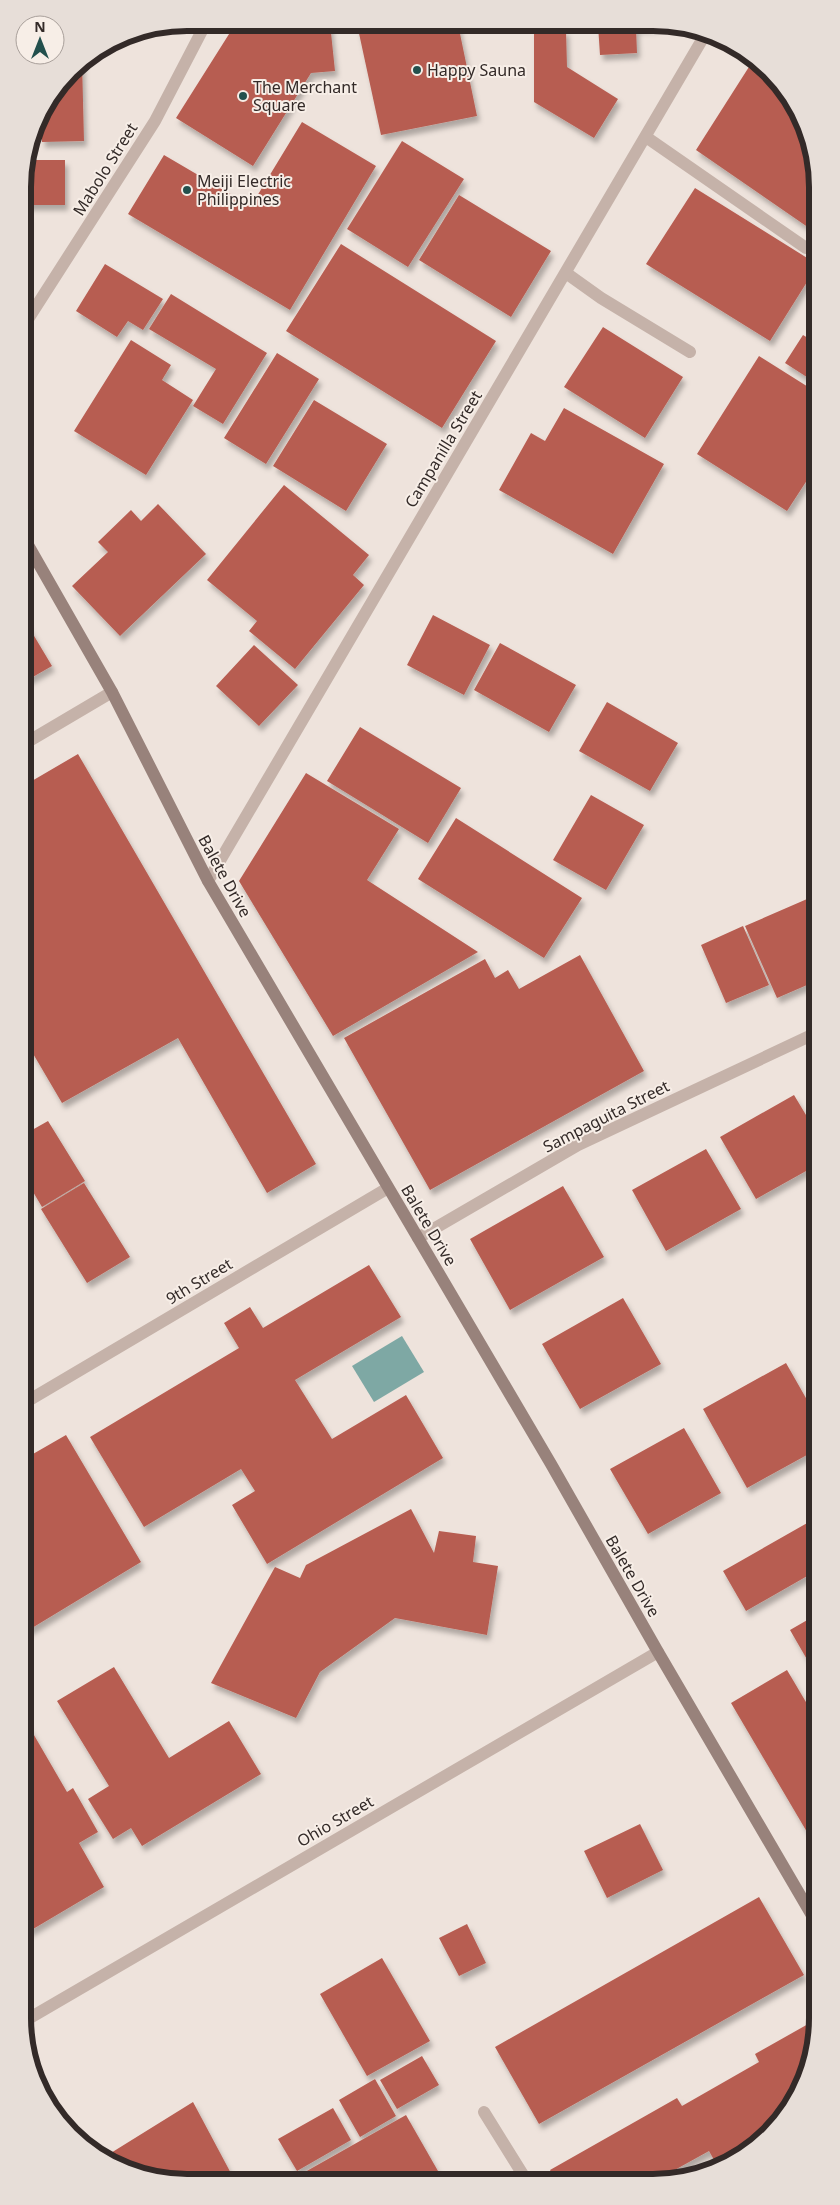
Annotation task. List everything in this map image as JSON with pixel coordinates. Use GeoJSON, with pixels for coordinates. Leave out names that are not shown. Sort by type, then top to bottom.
{"type":"FeatureCollection","features":[{"type":"Feature","properties":{"kind":"street","name":"Mabolo Street"},"geometry":{"type":"LineString","coordinates":[[32,313],[154,121],[201,32]]}},
{"type":"Feature","properties":{"kind":"street","name":"Campanilla Street"},"geometry":{"type":"LineString","coordinates":[[208,881],[702,40]]}},
{"type":"Feature","properties":{"kind":"street"},"geometry":{"type":"LineString","coordinates":[[646,136],[806,248]]}},
{"type":"Feature","properties":{"kind":"street"},"geometry":{"type":"LineString","coordinates":[[566,273],[601,298],[690,352]]}},
{"type":"Feature","properties":{"kind":"street","name":"Balete Drive"},"geometry":{"type":"LineString","coordinates":[[32,552],[112,692],[208,881],[552,1464],[658,1652],[808,1909]]}},
{"type":"Feature","properties":{"kind":"street"},"geometry":{"type":"LineString","coordinates":[[32,739],[112,692]]}},
{"type":"Feature","properties":{"kind":"street","name":"Sampaguita Street"},"geometry":{"type":"LineString","coordinates":[[418,1238],[578,1145],[809,1037]]}},
{"type":"Feature","properties":{"kind":"street","name":"9th Street"},"geometry":{"type":"LineString","coordinates":[[31,1399],[388,1188]]}},
{"type":"Feature","properties":{"kind":"street","name":"Ohio Street"},"geometry":{"type":"LineString","coordinates":[[31,2017],[658,1652]]}},
{"type":"Feature","properties":{"kind":"street"},"geometry":{"type":"LineString","coordinates":[[484,2112],[523,2174]]}},
{"type":"Feature","properties":{"kind":"water"},"geometry":{"type":"Polygon","coordinates":[[[402,1336],[424,1372],[374,1402],[352,1366],[402,1336]]]}},
{"type":"Feature","properties":{"kind":"building","name":"Happy Sauna"},"geometry":{"type":"Polygon","coordinates":[[[460,31],[477,116],[381,135],[359,32],[460,31]]]}},
{"type":"Feature","properties":{"kind":"building"},"geometry":{"type":"Polygon","coordinates":[[[534,31],[566,31],[567,67],[618,99],[594,138],[534,102],[534,31]]]}},
{"type":"Feature","properties":{"kind":"building"},"geometry":{"type":"Polygon","coordinates":[[[598,31],[636,31],[637,53],[600,55],[598,31]]]}},
{"type":"Feature","properties":{"kind":"building","name":"The Merchant Square"},"geometry":{"type":"Polygon","coordinates":[[[230,32],[331,32],[335,71],[311,73],[253,166],[176,118],[230,32]]]}},
{"type":"Feature","properties":{"kind":"building"},"geometry":{"type":"Polygon","coordinates":[[[750,65],[770,84],[783,100],[797,127],[807,166],[809,228],[696,150],[750,65]]]}},
{"type":"Feature","properties":{"kind":"building"},"geometry":{"type":"Polygon","coordinates":[[[82,72],[84,141],[42,142],[43,127],[57,100],[82,72]]]}},
{"type":"Feature","properties":{"kind":"building"},"geometry":{"type":"Polygon","coordinates":[[[302,122],[376,166],[290,310],[128,214],[164,155],[251,206],[302,122]]]}},
{"type":"Feature","properties":{"kind":"building"},"geometry":{"type":"Polygon","coordinates":[[[402,141],[464,179],[408,267],[347,229],[402,141]]]}},
{"type":"Feature","properties":{"kind":"building"},"geometry":{"type":"Polygon","coordinates":[[[34,160],[65,160],[65,205],[32,205],[34,160]]]}},
{"type":"Feature","properties":{"kind":"building"},"geometry":{"type":"Polygon","coordinates":[[[695,188],[809,259],[809,279],[770,341],[646,264],[695,188]]]}},
{"type":"Feature","properties":{"kind":"building"},"geometry":{"type":"Polygon","coordinates":[[[459,195],[551,251],[511,317],[419,260],[459,195]]]}},
{"type":"Feature","properties":{"kind":"building"},"geometry":{"type":"Polygon","coordinates":[[[341,244],[496,341],[442,428],[286,331],[341,244]]]}},
{"type":"Feature","properties":{"kind":"building"},"geometry":{"type":"Polygon","coordinates":[[[105,264],[163,299],[143,330],[128,321],[117,337],[76,311],[105,264]]]}},
{"type":"Feature","properties":{"kind":"building"},"geometry":{"type":"Polygon","coordinates":[[[171,294],[267,353],[223,424],[193,406],[216,369],[149,329],[171,294]]]}},
{"type":"Feature","properties":{"kind":"building"},"geometry":{"type":"Polygon","coordinates":[[[603,327],[683,377],[645,438],[564,387],[603,327]]]}},
{"type":"Feature","properties":{"kind":"building"},"geometry":{"type":"Polygon","coordinates":[[[803,335],[809,339],[809,378],[785,363],[803,335]]]}},
{"type":"Feature","properties":{"kind":"building"},"geometry":{"type":"Polygon","coordinates":[[[131,340],[171,365],[162,380],[193,400],[146,475],[74,431],[131,340]]]}},
{"type":"Feature","properties":{"kind":"building"},"geometry":{"type":"Polygon","coordinates":[[[277,353],[319,379],[266,464],[224,438],[277,353]]]}},
{"type":"Feature","properties":{"kind":"building"},"geometry":{"type":"Polygon","coordinates":[[[759,356],[809,387],[809,477],[787,511],[697,454],[759,356]]]}},
{"type":"Feature","properties":{"kind":"building"},"geometry":{"type":"Polygon","coordinates":[[[314,400],[387,444],[346,511],[273,466],[314,400]]]}},
{"type":"Feature","properties":{"kind":"building"},"geometry":{"type":"Polygon","coordinates":[[[564,408],[664,464],[613,554],[499,490],[531,433],[545,441],[564,408]]]}},
{"type":"Feature","properties":{"kind":"building"},"geometry":{"type":"Polygon","coordinates":[[[284,485],[369,555],[353,575],[364,585],[295,669],[249,631],[257,621],[207,580],[284,485]]]}},
{"type":"Feature","properties":{"kind":"building"},"geometry":{"type":"Polygon","coordinates":[[[158,504],[206,554],[120,636],[72,586],[108,552],[98,542],[131,510],[141,521],[158,504]]]}},
{"type":"Feature","properties":{"kind":"building"},"geometry":{"type":"Polygon","coordinates":[[[433,615],[490,645],[464,695],[407,665],[433,615]]]}},
{"type":"Feature","properties":{"kind":"building"},"geometry":{"type":"Polygon","coordinates":[[[32,632],[52,666],[32,678],[32,632]]]}},
{"type":"Feature","properties":{"kind":"building"},"geometry":{"type":"Polygon","coordinates":[[[500,643],[576,685],[549,732],[474,690],[500,643]]]}},
{"type":"Feature","properties":{"kind":"building"},"geometry":{"type":"Polygon","coordinates":[[[254,645],[298,685],[259,726],[216,686],[254,645]]]}},
{"type":"Feature","properties":{"kind":"building"},"geometry":{"type":"Polygon","coordinates":[[[607,702],[678,743],[650,791],[579,751],[607,702]]]}},
{"type":"Feature","properties":{"kind":"building"},"geometry":{"type":"Polygon","coordinates":[[[360,727],[461,788],[428,843],[327,781],[360,727]]]}},
{"type":"Feature","properties":{"kind":"building"},"geometry":{"type":"Polygon","coordinates":[[[78,754],[316,1164],[267,1193],[178,1038],[62,1103],[32,1051],[32,781],[78,754]]]}},
{"type":"Feature","properties":{"kind":"building"},"geometry":{"type":"Polygon","coordinates":[[[306,773],[399,829],[367,880],[478,952],[333,1036],[239,881],[306,773]]]}},
{"type":"Feature","properties":{"kind":"building"},"geometry":{"type":"Polygon","coordinates":[[[591,795],[644,825],[606,890],[553,860],[591,795]]]}},
{"type":"Feature","properties":{"kind":"building"},"geometry":{"type":"Polygon","coordinates":[[[456,818],[582,898],[544,958],[418,879],[456,818]]]}},
{"type":"Feature","properties":{"kind":"building"},"geometry":{"type":"Polygon","coordinates":[[[809,898],[809,984],[777,998],[745,926],[809,898]]]}},
{"type":"Feature","properties":{"kind":"building"},"geometry":{"type":"Polygon","coordinates":[[[743,926],[769,985],[726,1003],[701,945],[743,926]]]}},
{"type":"Feature","properties":{"kind":"building"},"geometry":{"type":"Polygon","coordinates":[[[580,955],[644,1071],[430,1190],[344,1038],[485,959],[495,978],[508,970],[519,989],[580,955]]]}},
{"type":"Feature","properties":{"kind":"building"},"geometry":{"type":"Polygon","coordinates":[[[794,1095],[808,1119],[808,1170],[756,1199],[720,1137],[794,1095]]]}},
{"type":"Feature","properties":{"kind":"building"},"geometry":{"type":"Polygon","coordinates":[[[48,1121],[85,1181],[42,1207],[31,1189],[31,1130],[48,1121]]]}},
{"type":"Feature","properties":{"kind":"building"},"geometry":{"type":"Polygon","coordinates":[[[706,1149],[741,1209],[666,1251],[632,1190],[706,1149]]]}},
{"type":"Feature","properties":{"kind":"building"},"geometry":{"type":"Polygon","coordinates":[[[84,1183],[130,1257],[87,1283],[41,1209],[84,1183]]]}},
{"type":"Feature","properties":{"kind":"building"},"geometry":{"type":"Polygon","coordinates":[[[563,1186],[604,1257],[510,1310],[470,1239],[563,1186]]]}},
{"type":"Feature","properties":{"kind":"building"},"geometry":{"type":"Polygon","coordinates":[[[369,1265],[401,1317],[295,1380],[332,1439],[406,1395],[443,1458],[267,1564],[232,1505],[255,1491],[241,1469],[144,1527],[90,1437],[239,1348],[224,1323],[250,1307],[263,1328],[369,1265]]]}},
{"type":"Feature","properties":{"kind":"building"},"geometry":{"type":"Polygon","coordinates":[[[623,1298],[661,1364],[580,1409],[542,1344],[623,1298]]]}},
{"type":"Feature","properties":{"kind":"building"},"geometry":{"type":"Polygon","coordinates":[[[786,1363],[808,1402],[808,1454],[747,1488],[703,1409],[786,1363]]]}},
{"type":"Feature","properties":{"kind":"building"},"geometry":{"type":"Polygon","coordinates":[[[684,1428],[721,1493],[648,1534],[610,1469],[684,1428]]]}},
{"type":"Feature","properties":{"kind":"building"},"geometry":{"type":"Polygon","coordinates":[[[66,1435],[141,1562],[31,1628],[31,1455],[66,1435]]]}},
{"type":"Feature","properties":{"kind":"building"},"geometry":{"type":"Polygon","coordinates":[[[411,1509],[434,1553],[439,1531],[476,1536],[473,1562],[498,1566],[487,1635],[395,1618],[320,1672],[296,1718],[211,1683],[275,1567],[300,1578],[306,1565],[411,1509]]]}},
{"type":"Feature","properties":{"kind":"building"},"geometry":{"type":"Polygon","coordinates":[[[808,1522],[808,1575],[746,1611],[723,1571],[808,1522]]]}},
{"type":"Feature","properties":{"kind":"building"},"geometry":{"type":"Polygon","coordinates":[[[808,1619],[808,1661],[790,1630],[808,1619]]]}},
{"type":"Feature","properties":{"kind":"building"},"geometry":{"type":"Polygon","coordinates":[[[114,1667],[169,1758],[229,1721],[261,1774],[142,1846],[131,1828],[113,1839],[88,1799],[109,1786],[57,1701],[114,1667]]]}},
{"type":"Feature","properties":{"kind":"building"},"geometry":{"type":"Polygon","coordinates":[[[787,1670],[808,1706],[808,1834],[731,1703],[787,1670]]]}},
{"type":"Feature","properties":{"kind":"building"},"geometry":{"type":"Polygon","coordinates":[[[31,1730],[67,1792],[73,1788],[98,1832],[79,1843],[104,1887],[31,1930],[31,1730]]]}},
{"type":"Feature","properties":{"kind":"building"},"geometry":{"type":"Polygon","coordinates":[[[640,1824],[663,1870],[607,1898],[584,1851],[640,1824]]]}},
{"type":"Feature","properties":{"kind":"building"},"geometry":{"type":"Polygon","coordinates":[[[759,1897],[804,1975],[539,2124],[495,2047],[759,1897]]]}},
{"type":"Feature","properties":{"kind":"building"},"geometry":{"type":"Polygon","coordinates":[[[467,1924],[486,1963],[459,1976],[439,1938],[467,1924]]]}},
{"type":"Feature","properties":{"kind":"building"},"geometry":{"type":"Polygon","coordinates":[[[382,1958],[430,2041],[367,2076],[320,1994],[382,1958]]]}},
{"type":"Feature","properties":{"kind":"building"},"geometry":{"type":"Polygon","coordinates":[[[808,2024],[806,2049],[797,2078],[788,2096],[770,2121],[740,2148],[714,2161],[709,2151],[670,2172],[552,2174],[550,2170],[677,2098],[682,2106],[759,2062],[755,2054],[808,2024]]]}},
{"type":"Feature","properties":{"kind":"building"},"geometry":{"type":"Polygon","coordinates":[[[422,2056],[439,2085],[397,2109],[380,2080],[422,2056]]]}},
{"type":"Feature","properties":{"kind":"building"},"geometry":{"type":"Polygon","coordinates":[[[375,2079],[396,2116],[360,2137],[339,2100],[375,2079]]]}},
{"type":"Feature","properties":{"kind":"building"},"geometry":{"type":"Polygon","coordinates":[[[193,2102],[231,2174],[187,2174],[156,2171],[110,2154],[193,2102]]]}},
{"type":"Feature","properties":{"kind":"building"},"geometry":{"type":"Polygon","coordinates":[[[333,2108],[351,2140],[297,2171],[278,2139],[333,2108]]]}},
{"type":"Feature","properties":{"kind":"building"},"geometry":{"type":"Polygon","coordinates":[[[406,2115],[440,2174],[306,2174],[305,2172],[406,2115]]]}},
{"type":"Feature","properties":{"kind":"place","name":"Happy Sauna"},"geometry":{"type":"Point","coordinates":[417,70]}},
{"type":"Feature","properties":{"kind":"place","name":"The Merchant Square"},"geometry":{"type":"Point","coordinates":[243,96]}},
{"type":"Feature","properties":{"kind":"place","name":"Meiji Electric Philippines"},"geometry":{"type":"Point","coordinates":[187,190]}}]}
